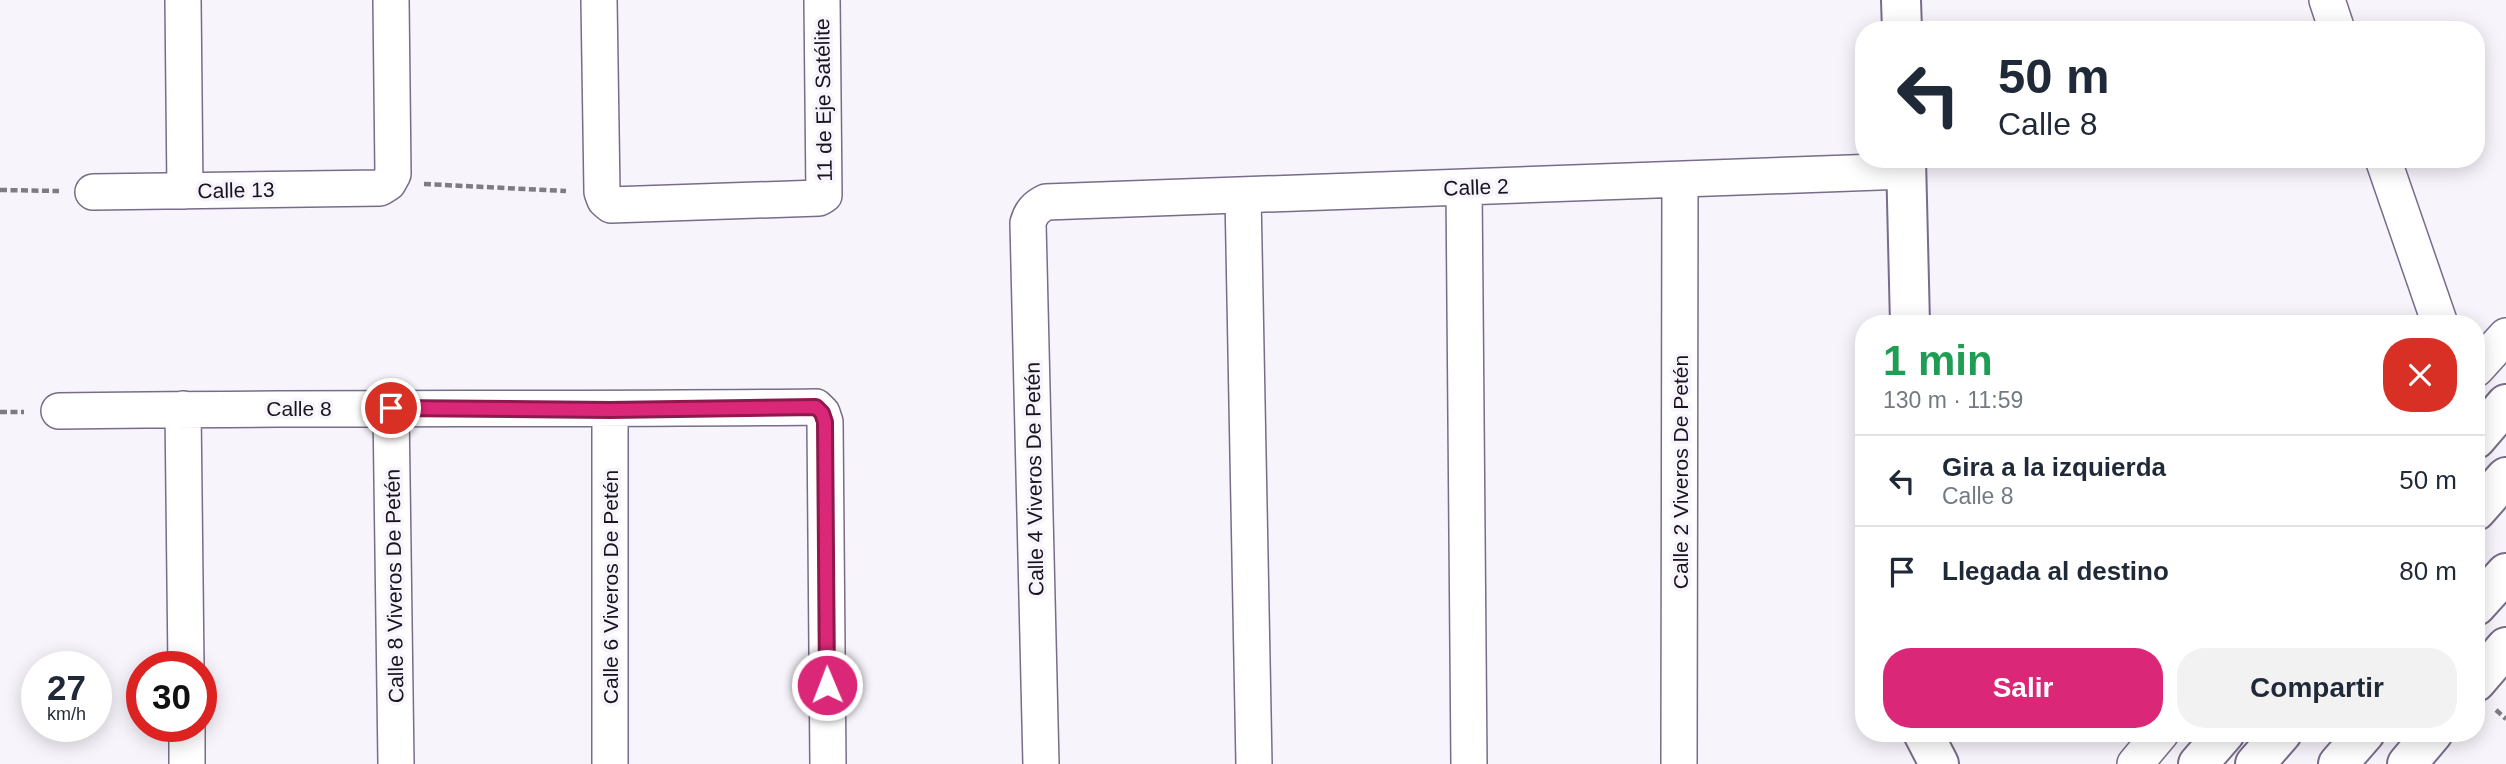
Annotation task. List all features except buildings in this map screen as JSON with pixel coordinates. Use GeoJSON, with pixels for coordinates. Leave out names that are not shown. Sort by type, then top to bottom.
{"type":"FeatureCollection","features":[{"type":"Feature","properties":{"kind":"main road"},"geometry":{"type":"LineString","coordinates":[[1901,0],[1902,21]]}},
{"type":"Feature","properties":{"kind":"main road"},"geometry":{"type":"LineString","coordinates":[[1906,168],[1910,315]]}},
{"type":"Feature","properties":{"kind":"main road"},"geometry":{"type":"LineString","coordinates":[[2485,428],[2506,404]]}},
{"type":"Feature","properties":{"kind":"main road"},"geometry":{"type":"LineString","coordinates":[[2485,501],[2506,477]]}},
{"type":"Feature","properties":{"kind":"main road"},"geometry":{"type":"LineString","coordinates":[[2485,596],[2506,573]]}},
{"type":"Feature","properties":{"kind":"main road"},"geometry":{"type":"LineString","coordinates":[[2485,672],[2506,647]]}},
{"type":"Feature","properties":{"kind":"main road"},"geometry":{"type":"LineString","coordinates":[[1919,764],[1921,742]]}},
{"type":"Feature","properties":{"kind":"main road"},"geometry":{"type":"LineString","coordinates":[[1927,742],[1939,764]]}},
{"type":"Feature","properties":{"kind":"main road"},"geometry":{"type":"LineString","coordinates":[[2198,764],[2217,742]]}},
{"type":"Feature","properties":{"kind":"main road"},"geometry":{"type":"LineString","coordinates":[[2255,764],[2274,742]]}},
{"type":"Feature","properties":{"kind":"main road"},"geometry":{"type":"LineString","coordinates":[[2338,764],[2357,742]]}},
{"type":"Feature","properties":{"kind":"main road"},"geometry":{"type":"LineString","coordinates":[[2407,764],[2425,742]]}},
{"type":"Feature","properties":{"kind":"street"},"geometry":{"type":"LineString","coordinates":[[183,0],[185,191]]}},
{"type":"Feature","properties":{"kind":"street"},"geometry":{"type":"LineString","coordinates":[[384,186],[393,174],[391,0]]}},
{"type":"Feature","properties":{"kind":"street"},"geometry":{"type":"LineString","coordinates":[[599,0],[602,192]]}},
{"type":"Feature","properties":{"kind":"street","name":"11 de Eje Satélite"},"geometry":{"type":"LineString","coordinates":[[602,192],[611,205],[819,198],[824,195],[822,0]]}},
{"type":"Feature","properties":{"kind":"street"},"geometry":{"type":"LineString","coordinates":[[2327,0],[2334,21]]}},
{"type":"Feature","properties":{"kind":"street","name":"Calle 2"},"geometry":{"type":"LineString","coordinates":[[1046,202],[1680,180],[1861,168]]}},
{"type":"Feature","properties":{"kind":"street"},"geometry":{"type":"LineString","coordinates":[[2386,168],[2437,315]]}},
{"type":"Feature","properties":{"kind":"street","name":"Calle 2 Viveros De Petén"},"geometry":{"type":"LineString","coordinates":[[1679,764],[1680,180]]}},
{"type":"Feature","properties":{"kind":"street","name":"Calle 13"},"geometry":{"type":"LineString","coordinates":[[93,192],[384,186]]}},
{"type":"Feature","properties":{"kind":"street"},"geometry":{"type":"LineString","coordinates":[[1464,187],[1469,764]]}},
{"type":"Feature","properties":{"kind":"street"},"geometry":{"type":"LineString","coordinates":[[1243,195],[1254,764]]}},
{"type":"Feature","properties":{"kind":"street","name":"Calle 4 Viveros De Petén"},"geometry":{"type":"LineString","coordinates":[[1041,764],[1028,223],[1037,206],[1046,202]]}},
{"type":"Feature","properties":{"kind":"street"},"geometry":{"type":"LineString","coordinates":[[2485,359],[2506,336]]}},
{"type":"Feature","properties":{"kind":"street","name":"Calle 8"},"geometry":{"type":"LineString","coordinates":[[59,411],[816,407],[825,422],[828,764]]}},
{"type":"Feature","properties":{"kind":"street","name":"Calle 8 Viveros De Petén"},"geometry":{"type":"LineString","coordinates":[[391,408],[396,764]]}},
{"type":"Feature","properties":{"kind":"street"},"geometry":{"type":"LineString","coordinates":[[183,409],[186,651]]}},
{"type":"Feature","properties":{"kind":"street","name":"Calle 6 Viveros De Petén"},"geometry":{"type":"LineString","coordinates":[[610,410],[610,764]]}},
{"type":"Feature","properties":{"kind":"street"},"geometry":{"type":"LineString","coordinates":[[187,742],[187,764]]}},
{"type":"Feature","properties":{"kind":"street"},"geometry":{"type":"LineString","coordinates":[[2135,764],[2153,742]]}},
{"type":"Feature","properties":{"kind":"path"},"geometry":{"type":"LineString","coordinates":[[384,186],[602,192]]}},
{"type":"Feature","properties":{"kind":"path"},"geometry":{"type":"LineString","coordinates":[[0,190],[93,192]]}},
{"type":"Feature","properties":{"kind":"route"},"geometry":{"type":"LineString","coordinates":[[391,408],[610,410],[816,407],[825,422],[827,685]]}}]}
